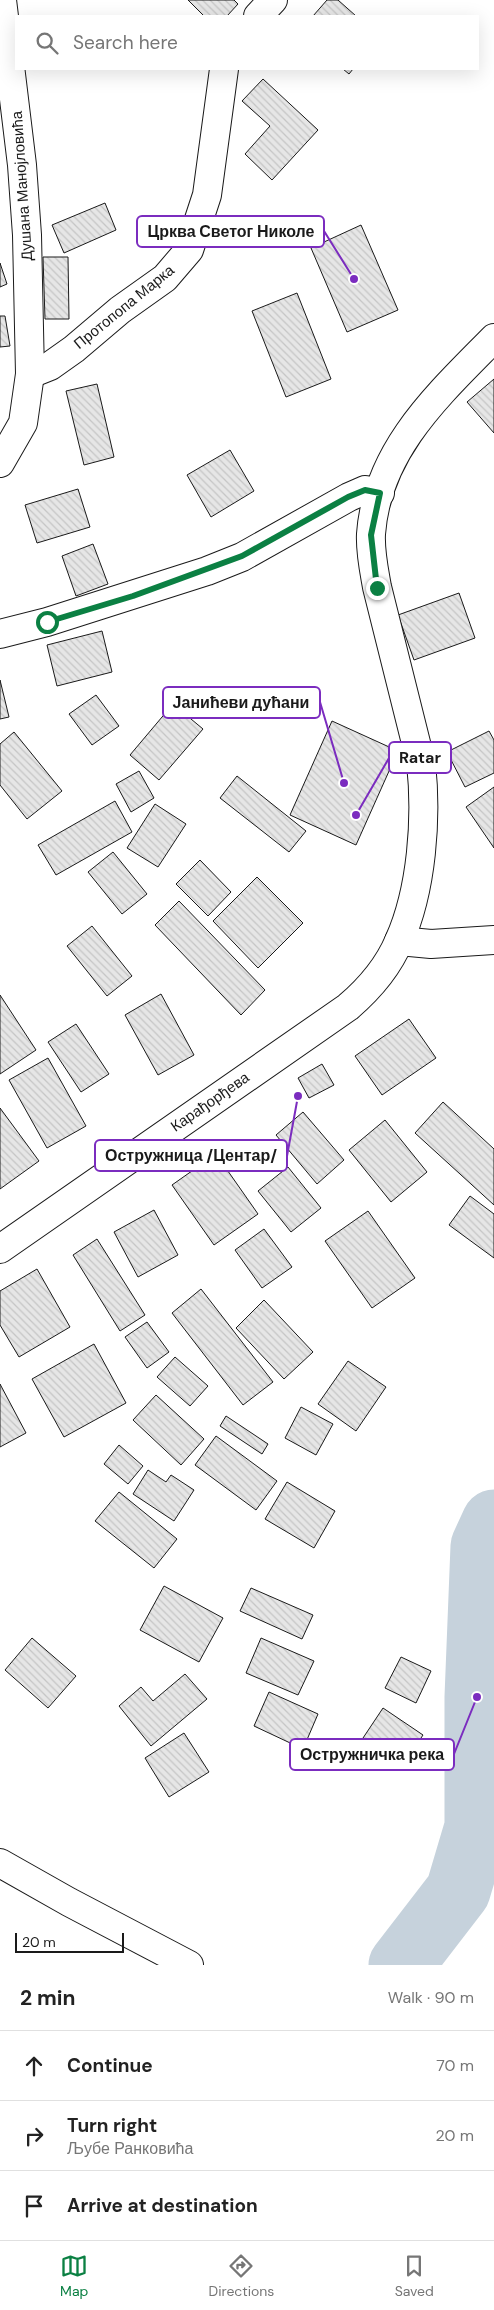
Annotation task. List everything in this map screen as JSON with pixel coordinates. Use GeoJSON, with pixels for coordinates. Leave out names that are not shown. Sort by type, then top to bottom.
{"type":"FeatureCollection","features":[{"type":"Feature","properties":{"kind":"street","name":"Душана Манојловића"},"geometry":{"type":"LineString","coordinates":[[2,0],[13,74],[28,235],[30,374]]}},
{"type":"Feature","properties":{"kind":"street"},"geometry":{"type":"LineString","coordinates":[[259,15],[273,0]]}},
{"type":"Feature","properties":{"kind":"street","name":"Протопопа Марка"},"geometry":{"type":"LineString","coordinates":[[30,374],[50,366],[74,349],[120,310],[165,278],[189,250],[207,195],[224,70]]}},
{"type":"Feature","properties":{"kind":"street","name":"Карађорђева"},"geometry":{"type":"LineString","coordinates":[[0,1249],[348,1007],[364,994],[379,976],[400,941],[416,879],[423,826],[424,791],[421,763],[377,588],[372,558],[371,535],[380,493],[391,460],[413,425],[494,338]]}},
{"type":"Feature","properties":{"kind":"street"},"geometry":{"type":"LineString","coordinates":[[0,463],[23,423],[30,374]]}},
{"type":"Feature","properties":{"kind":"street"},"geometry":{"type":"LineString","coordinates":[[0,634],[47,622],[206,571],[242,556],[348,497],[365,490],[380,493]]}},
{"type":"Feature","properties":{"kind":"street"},"geometry":{"type":"LineString","coordinates":[[400,941],[431,944],[494,940]]}},
{"type":"Feature","properties":{"kind":"street"},"geometry":{"type":"LineString","coordinates":[[0,1863],[69,1902],[189,1965]]}},
{"type":"Feature","properties":{"kind":"building"},"geometry":{"type":"Polygon","coordinates":[[[188,0],[234,0],[238,4],[228,15],[203,15],[188,0]]]}},
{"type":"Feature","properties":{"kind":"building"},"geometry":{"type":"Polygon","coordinates":[[[327,0],[338,0],[355,15],[314,15],[327,0]]]}},
{"type":"Feature","properties":{"kind":"building"},"geometry":{"type":"Polygon","coordinates":[[[344,70],[352,70],[349,74],[344,70]]]}},
{"type":"Feature","properties":{"kind":"building"},"geometry":{"type":"Polygon","coordinates":[[[263,79],[318,130],[272,180],[245,154],[270,126],[242,101],[263,79]]]}},
{"type":"Feature","properties":{"kind":"building"},"geometry":{"type":"Polygon","coordinates":[[[105,203],[116,230],[64,253],[52,225],[105,203]]]}},
{"type":"Feature","properties":{"kind":"building"},"geometry":{"type":"Polygon","coordinates":[[[361,225],[398,310],[347,332],[311,248],[361,225]]]}},
{"type":"Feature","properties":{"kind":"building"},"geometry":{"type":"Polygon","coordinates":[[[43,257],[68,257],[69,319],[45,319],[43,257]]]}},
{"type":"Feature","properties":{"kind":"building"},"geometry":{"type":"Polygon","coordinates":[[[0,263],[7,284],[0,287],[0,263]]]}},
{"type":"Feature","properties":{"kind":"building"},"geometry":{"type":"Polygon","coordinates":[[[297,293],[331,379],[286,397],[252,311],[297,293]]]}},
{"type":"Feature","properties":{"kind":"building"},"geometry":{"type":"Polygon","coordinates":[[[0,316],[5,316],[10,346],[0,347],[0,316]]]}},
{"type":"Feature","properties":{"kind":"building"},"geometry":{"type":"Polygon","coordinates":[[[494,379],[494,433],[467,402],[494,379]]]}},
{"type":"Feature","properties":{"kind":"building"},"geometry":{"type":"Polygon","coordinates":[[[97,384],[114,457],[84,465],[66,391],[97,384]]]}},
{"type":"Feature","properties":{"kind":"building"},"geometry":{"type":"Polygon","coordinates":[[[230,450],[254,491],[211,517],[187,475],[230,450]]]}},
{"type":"Feature","properties":{"kind":"building"},"geometry":{"type":"Polygon","coordinates":[[[78,489],[90,527],[37,543],[25,505],[78,489]]]}},
{"type":"Feature","properties":{"kind":"building"},"geometry":{"type":"Polygon","coordinates":[[[93,544],[108,584],[76,596],[62,556],[93,544]]]}},
{"type":"Feature","properties":{"kind":"building"},"geometry":{"type":"Polygon","coordinates":[[[459,593],[475,638],[414,660],[398,615],[459,593]]]}},
{"type":"Feature","properties":{"kind":"building"},"geometry":{"type":"Polygon","coordinates":[[[102,631],[112,672],[57,686],[47,645],[102,631]]]}},
{"type":"Feature","properties":{"kind":"building"},"geometry":{"type":"Polygon","coordinates":[[[0,680],[9,717],[0,719],[0,680]]]}},
{"type":"Feature","properties":{"kind":"building"},"geometry":{"type":"Polygon","coordinates":[[[96,695],[119,726],[92,745],[69,714],[96,695]]]}},
{"type":"Feature","properties":{"kind":"building"},"geometry":{"type":"Polygon","coordinates":[[[173,704],[203,729],[159,780],[130,755],[173,704]]]}},
{"type":"Feature","properties":{"kind":"building"},"geometry":{"type":"Polygon","coordinates":[[[332,721],[398,751],[356,845],[290,815],[332,721]]]}},
{"type":"Feature","properties":{"kind":"building"},"geometry":{"type":"Polygon","coordinates":[[[489,731],[494,740],[494,773],[465,787],[447,752],[489,731]]]}},
{"type":"Feature","properties":{"kind":"building"},"geometry":{"type":"Polygon","coordinates":[[[14,732],[62,791],[27,819],[0,785],[0,744],[14,732]]]}},
{"type":"Feature","properties":{"kind":"building"},"geometry":{"type":"Polygon","coordinates":[[[139,771],[154,798],[131,812],[116,784],[139,771]]]}},
{"type":"Feature","properties":{"kind":"building"},"geometry":{"type":"Polygon","coordinates":[[[237,776],[306,831],[289,852],[220,798],[237,776]]]}},
{"type":"Feature","properties":{"kind":"building"},"geometry":{"type":"Polygon","coordinates":[[[494,787],[494,848],[466,807],[494,787]]]}},
{"type":"Feature","properties":{"kind":"building"},"geometry":{"type":"Polygon","coordinates":[[[115,801],[132,832],[56,875],[38,845],[115,801]]]}},
{"type":"Feature","properties":{"kind":"building"},"geometry":{"type":"Polygon","coordinates":[[[155,804],[186,824],[158,867],[127,848],[155,804]]]}},
{"type":"Feature","properties":{"kind":"building"},"geometry":{"type":"Polygon","coordinates":[[[113,852],[147,894],[122,914],[88,872],[113,852]]]}},
{"type":"Feature","properties":{"kind":"building"},"geometry":{"type":"Polygon","coordinates":[[[200,860],[231,892],[208,916],[176,884],[200,860]]]}},
{"type":"Feature","properties":{"kind":"building"},"geometry":{"type":"Polygon","coordinates":[[[257,877],[303,923],[258,968],[213,921],[257,877]]]}},
{"type":"Feature","properties":{"kind":"building"},"geometry":{"type":"Polygon","coordinates":[[[179,901],[265,990],[241,1015],[155,925],[179,901]]]}},
{"type":"Feature","properties":{"kind":"building"},"geometry":{"type":"Polygon","coordinates":[[[92,926],[132,976],[107,996],[67,946],[92,926]]]}},
{"type":"Feature","properties":{"kind":"building"},"geometry":{"type":"Polygon","coordinates":[[[161,994],[194,1055],[158,1075],[125,1015],[161,994]]]}},
{"type":"Feature","properties":{"kind":"building"},"geometry":{"type":"Polygon","coordinates":[[[0,995],[36,1050],[0,1074],[0,995]]]}},
{"type":"Feature","properties":{"kind":"building"},"geometry":{"type":"Polygon","coordinates":[[[409,1019],[436,1058],[382,1095],[355,1056],[409,1019]]]}},
{"type":"Feature","properties":{"kind":"building"},"geometry":{"type":"Polygon","coordinates":[[[76,1024],[109,1074],[81,1092],[48,1042],[76,1024]]]}},
{"type":"Feature","properties":{"kind":"building"},"geometry":{"type":"Polygon","coordinates":[[[48,1058],[86,1126],[47,1148],[9,1080],[48,1058]]]}},
{"type":"Feature","properties":{"kind":"building"},"geometry":{"type":"Polygon","coordinates":[[[322,1064],[334,1085],[309,1098],[298,1078],[322,1064]]]}},
{"type":"Feature","properties":{"kind":"building"},"geometry":{"type":"Polygon","coordinates":[[[443,1102],[494,1149],[494,1205],[415,1133],[443,1102]]]}},
{"type":"Feature","properties":{"kind":"building"},"geometry":{"type":"Polygon","coordinates":[[[0,1108],[39,1161],[0,1189],[0,1108]]]}},
{"type":"Feature","properties":{"kind":"building"},"geometry":{"type":"Polygon","coordinates":[[[303,1112],[344,1160],[317,1184],[276,1135],[303,1112]]]}},
{"type":"Feature","properties":{"kind":"building"},"geometry":{"type":"Polygon","coordinates":[[[385,1120],[427,1172],[391,1202],[349,1150],[385,1120]]]}},
{"type":"Feature","properties":{"kind":"building"},"geometry":{"type":"Polygon","coordinates":[[[216,1154],[258,1214],[214,1245],[172,1185],[216,1154]]]}},
{"type":"Feature","properties":{"kind":"building"},"geometry":{"type":"Polygon","coordinates":[[[288,1167],[321,1208],[291,1232],[258,1191],[288,1167]]]}},
{"type":"Feature","properties":{"kind":"building"},"geometry":{"type":"Polygon","coordinates":[[[470,1196],[494,1214],[494,1258],[449,1225],[470,1196]]]}},
{"type":"Feature","properties":{"kind":"building"},"geometry":{"type":"Polygon","coordinates":[[[154,1210],[178,1255],[138,1277],[114,1232],[154,1210]]]}},
{"type":"Feature","properties":{"kind":"building"},"geometry":{"type":"Polygon","coordinates":[[[368,1211],[415,1278],[372,1308],[325,1241],[368,1211]]]}},
{"type":"Feature","properties":{"kind":"building"},"geometry":{"type":"Polygon","coordinates":[[[264,1229],[292,1267],[262,1288],[235,1250],[264,1229]]]}},
{"type":"Feature","properties":{"kind":"building"},"geometry":{"type":"Polygon","coordinates":[[[97,1239],[145,1315],[120,1331],[73,1255],[97,1239]]]}},
{"type":"Feature","properties":{"kind":"building"},"geometry":{"type":"Polygon","coordinates":[[[37,1269],[70,1327],[19,1357],[0,1325],[0,1291],[37,1269]]]}},
{"type":"Feature","properties":{"kind":"building"},"geometry":{"type":"Polygon","coordinates":[[[201,1289],[273,1382],[243,1405],[172,1313],[201,1289]]]}},
{"type":"Feature","properties":{"kind":"building"},"geometry":{"type":"Polygon","coordinates":[[[264,1300],[313,1352],[284,1379],[236,1328],[264,1300]]]}},
{"type":"Feature","properties":{"kind":"building"},"geometry":{"type":"Polygon","coordinates":[[[147,1322],[169,1352],[147,1368],[125,1337],[147,1322]]]}},
{"type":"Feature","properties":{"kind":"building"},"geometry":{"type":"Polygon","coordinates":[[[94,1344],[126,1403],[64,1437],[32,1379],[94,1344]]]}},
{"type":"Feature","properties":{"kind":"building"},"geometry":{"type":"Polygon","coordinates":[[[175,1357],[208,1386],[190,1406],[157,1377],[175,1357]]]}},
{"type":"Feature","properties":{"kind":"building"},"geometry":{"type":"Polygon","coordinates":[[[348,1361],[386,1387],[356,1431],[318,1404],[348,1361]]]}},
{"type":"Feature","properties":{"kind":"building"},"geometry":{"type":"Polygon","coordinates":[[[0,1384],[26,1433],[0,1447],[0,1384]]]}},
{"type":"Feature","properties":{"kind":"building"},"geometry":{"type":"Polygon","coordinates":[[[156,1395],[204,1439],[181,1465],[133,1420],[156,1395]]]}},
{"type":"Feature","properties":{"kind":"building"},"geometry":{"type":"Polygon","coordinates":[[[301,1407],[333,1424],[316,1455],[285,1438],[301,1407]]]}},
{"type":"Feature","properties":{"kind":"building"},"geometry":{"type":"Polygon","coordinates":[[[226,1416],[268,1444],[262,1454],[220,1426],[226,1416]]]}},
{"type":"Feature","properties":{"kind":"building"},"geometry":{"type":"Polygon","coordinates":[[[216,1436],[277,1481],[256,1510],[195,1465],[216,1436]]]}},
{"type":"Feature","properties":{"kind":"building"},"geometry":{"type":"Polygon","coordinates":[[[119,1445],[143,1466],[128,1484],[104,1464],[119,1445]]]}},
{"type":"Feature","properties":{"kind":"building"},"geometry":{"type":"Polygon","coordinates":[[[148,1470],[166,1482],[171,1475],[194,1490],[174,1521],[133,1494],[148,1470]]]}},
{"type":"Feature","properties":{"kind":"building"},"geometry":{"type":"Polygon","coordinates":[[[287,1482],[335,1511],[314,1548],[265,1519],[287,1482]]]}},
{"type":"Feature","properties":{"kind":"building"},"geometry":{"type":"Polygon","coordinates":[[[119,1492],[177,1539],[154,1568],[95,1521],[119,1492]]]}},
{"type":"Feature","properties":{"kind":"building"},"geometry":{"type":"Polygon","coordinates":[[[164,1586],[223,1618],[199,1662],[140,1630],[164,1586]]]}},
{"type":"Feature","properties":{"kind":"building"},"geometry":{"type":"Polygon","coordinates":[[[251,1588],[313,1615],[302,1639],[240,1611],[251,1588]]]}},
{"type":"Feature","properties":{"kind":"building"},"geometry":{"type":"Polygon","coordinates":[[[32,1638],[76,1676],[48,1708],[5,1670],[32,1638]]]}},
{"type":"Feature","properties":{"kind":"building"},"geometry":{"type":"Polygon","coordinates":[[[261,1638],[314,1661],[298,1695],[246,1673],[261,1638]]]}},
{"type":"Feature","properties":{"kind":"building"},"geometry":{"type":"Polygon","coordinates":[[[401,1657],[431,1671],[416,1703],[385,1688],[401,1657]]]}},
{"type":"Feature","properties":{"kind":"building"},"geometry":{"type":"Polygon","coordinates":[[[185,1674],[207,1699],[151,1746],[119,1706],[141,1687],[153,1701],[185,1674]]]}},
{"type":"Feature","properties":{"kind":"building"},"geometry":{"type":"Polygon","coordinates":[[[269,1692],[318,1714],[303,1749],[254,1726],[269,1692]]]}},
{"type":"Feature","properties":{"kind":"building"},"geometry":{"type":"Polygon","coordinates":[[[383,1708],[423,1735],[403,1765],[363,1738],[383,1708]]]}},
{"type":"Feature","properties":{"kind":"building"},"geometry":{"type":"Polygon","coordinates":[[[184,1733],[209,1772],[169,1797],[145,1758],[184,1733]]]}},
{"type":"Feature","properties":{"kind":"waterway"},"geometry":{"type":"LineString","coordinates":[[401,1965],[458,1891],[477,1827],[477,1697],[483,1546],[494,1522]]}},
{"type":"Feature","properties":{"kind":"place","name":"Црква Светог Николе"},"geometry":{"type":"Point","coordinates":[354,279]}},
{"type":"Feature","properties":{"kind":"place","name":"Јанићеви дућани"},"geometry":{"type":"Point","coordinates":[344,783]}},
{"type":"Feature","properties":{"kind":"place","name":"Ratar"},"geometry":{"type":"Point","coordinates":[356,815]}},
{"type":"Feature","properties":{"kind":"place","name":"Остружница /Центар/"},"geometry":{"type":"Point","coordinates":[298,1096]}},
{"type":"Feature","properties":{"kind":"place","name":"Остружничка река"},"geometry":{"type":"Point","coordinates":[477,1697]}},
{"type":"Feature","properties":{"kind":"route"},"geometry":{"type":"LineString","coordinates":[[47,622],[133,596],[206,571],[242,556],[348,497],[365,490],[380,493],[371,535],[372,558],[377,588]]}}]}
